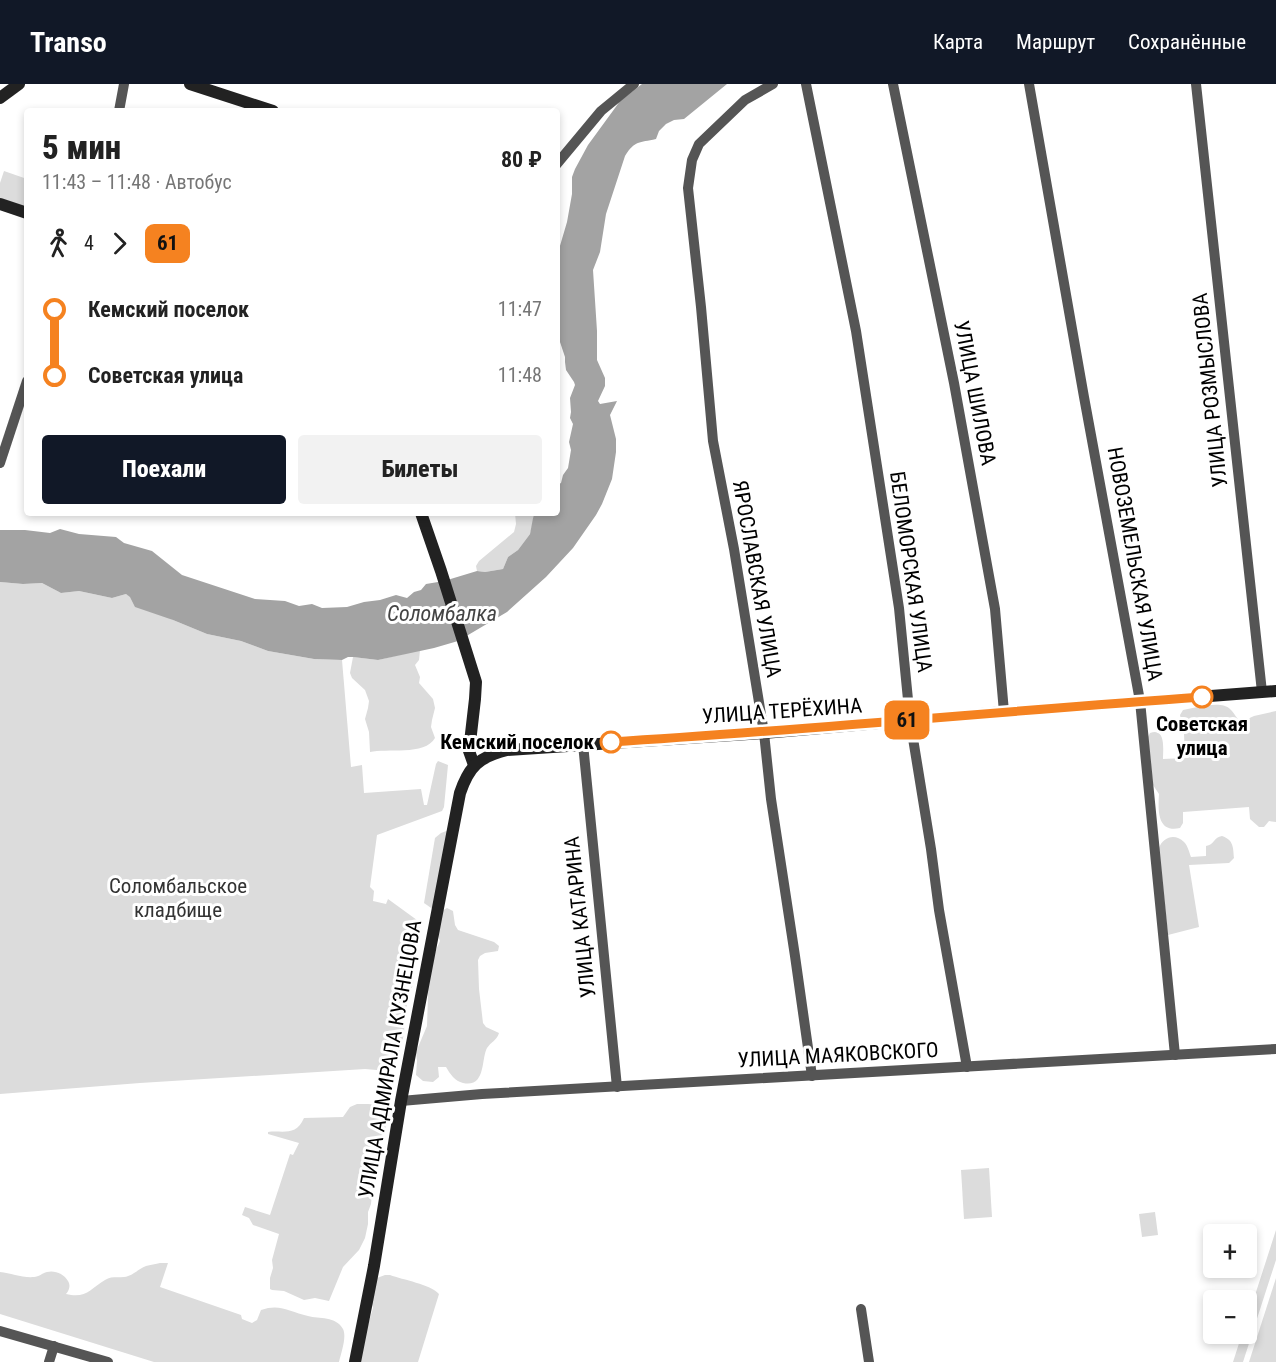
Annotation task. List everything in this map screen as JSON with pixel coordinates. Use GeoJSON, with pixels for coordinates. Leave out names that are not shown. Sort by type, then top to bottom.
{"type":"FeatureCollection","features":[{"type":"Feature","properties":{"kind":"main road"},"geometry":{"type":"LineString","coordinates":[[0,98],[19,84]]}},
{"type":"Feature","properties":{"kind":"main road"},"geometry":{"type":"LineString","coordinates":[[190,84],[264,108]]}},
{"type":"Feature","properties":{"kind":"main road"},"geometry":{"type":"LineString","coordinates":[[0,204],[24,212]]}},
{"type":"Feature","properties":{"kind":"main road"},"geometry":{"type":"LineString","coordinates":[[422,516],[476,682],[469,750],[474,765]]}},
{"type":"Feature","properties":{"kind":"main road","name":"УЛИЦА ТЕРЁХИНА"},"geometry":{"type":"LineString","coordinates":[[474,765],[490,754],[507,750],[764,733],[1276,691]]}},
{"type":"Feature","properties":{"kind":"main road","name":"УЛИЦА АДМИРАЛА КУЗНЕЦОВА"},"geometry":{"type":"LineString","coordinates":[[355,1362],[459,793],[474,765]]}},
{"type":"Feature","properties":{"kind":"street"},"geometry":{"type":"LineString","coordinates":[[120,108],[124,84]]}},
{"type":"Feature","properties":{"kind":"street"},"geometry":{"type":"LineString","coordinates":[[560,160],[601,111],[634,84]]}},
{"type":"Feature","properties":{"kind":"street","name":"ЯРОСЛАВСКАЯ УЛИЦА"},"geometry":{"type":"LineString","coordinates":[[773,84],[745,100],[699,144],[692,160],[688,188],[713,441],[734,549],[764,733],[771,799],[812,1076]]}},
{"type":"Feature","properties":{"kind":"street","name":"БЕЛОМОРСКАЯ УЛИЦА"},"geometry":{"type":"LineString","coordinates":[[806,84],[856,332],[899,608],[910,720],[932,849],[939,910],[967,1067]]}},
{"type":"Feature","properties":{"kind":"street","name":"УЛИЦА ШИЛОВА"},"geometry":{"type":"LineString","coordinates":[[892,84],[954,383],[993,598],[1004,712]]}},
{"type":"Feature","properties":{"kind":"street","name":"НОВОЗЕМЕЛЬСКАЯ УЛИЦА"},"geometry":{"type":"LineString","coordinates":[[1029,84],[1140,701],[1174,1055]]}},
{"type":"Feature","properties":{"kind":"street","name":"УЛИЦА РОЗМЫСЛОВА"},"geometry":{"type":"LineString","coordinates":[[1196,84],[1262,692]]}},
{"type":"Feature","properties":{"kind":"street"},"geometry":{"type":"LineString","coordinates":[[0,463],[24,390]]}},
{"type":"Feature","properties":{"kind":"street","name":"УЛИЦА КАТАРИНА"},"geometry":{"type":"LineString","coordinates":[[583,744],[616,1087]]}},
{"type":"Feature","properties":{"kind":"street","name":"УЛИЦА МАЯКОВСКОГО"},"geometry":{"type":"LineString","coordinates":[[401,1101],[482,1094],[1276,1049]]}},
{"type":"Feature","properties":{"kind":"street"},"geometry":{"type":"LineString","coordinates":[[861,1309],[869,1362]]}},
{"type":"Feature","properties":{"kind":"street"},"geometry":{"type":"LineString","coordinates":[[0,1331],[108,1362]]}},
{"type":"Feature","properties":{"kind":"street"},"geometry":{"type":"LineString","coordinates":[[50,1362],[54,1346]]}},
{"type":"Feature","properties":{"kind":"green space"},"geometry":{"type":"Polygon","coordinates":[[[4,171],[24,178],[24,206],[0,198],[0,183],[4,171]]]}},
{"type":"Feature","properties":{"kind":"green space"},"geometry":{"type":"Polygon","coordinates":[[[515,516],[533,516],[530,534],[518,550],[508,557],[503,569],[477,571],[476,566],[479,561],[514,532],[515,516]]]}},
{"type":"Feature","properties":{"kind":"green space","name":"Соломбальское кладбище"},"geometry":{"type":"Polygon","coordinates":[[[0,582],[42,583],[61,593],[79,591],[112,598],[126,594],[173,620],[207,634],[241,641],[268,651],[314,659],[342,660],[351,767],[362,765],[364,793],[421,789],[424,805],[427,805],[436,764],[438,761],[448,765],[442,811],[377,835],[370,887],[374,891],[373,901],[386,904],[388,899],[421,923],[415,948],[414,981],[405,1013],[404,1034],[397,1061],[388,1071],[365,1069],[0,1094],[0,582]]]}},
{"type":"Feature","properties":{"kind":"green space"},"geometry":{"type":"Polygon","coordinates":[[[420,650],[419,660],[415,665],[420,677],[419,683],[433,699],[435,708],[431,727],[435,738],[430,744],[414,749],[370,752],[369,732],[365,719],[369,701],[365,690],[352,678],[350,673],[353,657],[378,660],[420,650]]]}},
{"type":"Feature","properties":{"kind":"green space"},"geometry":{"type":"Polygon","coordinates":[[[1207,705],[1226,706],[1241,722],[1254,716],[1276,711],[1276,822],[1269,821],[1264,827],[1259,827],[1250,819],[1249,807],[1183,812],[1183,823],[1180,828],[1167,827],[1160,819],[1159,794],[1153,785],[1148,737],[1150,733],[1159,733],[1163,745],[1163,759],[1185,758],[1180,715],[1183,710],[1207,705]]]}},
{"type":"Feature","properties":{"kind":"green space"},"geometry":{"type":"Polygon","coordinates":[[[449,830],[434,910],[424,903],[435,838],[449,830]]]}},
{"type":"Feature","properties":{"kind":"green space"},"geometry":{"type":"Polygon","coordinates":[[[1222,836],[1231,842],[1233,848],[1234,858],[1229,863],[1189,865],[1199,927],[1168,935],[1159,848],[1161,844],[1173,837],[1181,839],[1191,857],[1206,856],[1206,846],[1222,836]]]}},
{"type":"Feature","properties":{"kind":"green space"},"geometry":{"type":"Polygon","coordinates":[[[447,908],[453,911],[458,930],[494,942],[499,946],[498,951],[485,953],[478,960],[483,1023],[486,1027],[499,1033],[487,1048],[479,1077],[470,1083],[458,1081],[446,1067],[438,1067],[439,1077],[433,1082],[423,1081],[416,1075],[416,1052],[427,1026],[426,984],[432,959],[440,941],[437,933],[442,911],[447,908]]]}},
{"type":"Feature","properties":{"kind":"green space"},"geometry":{"type":"Polygon","coordinates":[[[357,1104],[379,1106],[383,1108],[386,1116],[385,1133],[381,1142],[382,1151],[376,1165],[365,1238],[359,1250],[343,1267],[329,1301],[315,1298],[304,1300],[284,1291],[272,1290],[270,1289],[270,1278],[273,1268],[272,1260],[279,1234],[253,1225],[249,1218],[242,1215],[245,1207],[270,1215],[290,1154],[293,1155],[299,1143],[268,1134],[268,1132],[293,1130],[301,1124],[304,1118],[343,1117],[350,1107],[357,1104]]]}},
{"type":"Feature","properties":{"kind":"green space"},"geometry":{"type":"Polygon","coordinates":[[[989,1168],[992,1217],[964,1219],[961,1170],[989,1168]]]}},
{"type":"Feature","properties":{"kind":"green space"},"geometry":{"type":"Polygon","coordinates":[[[1155,1212],[1158,1235],[1142,1237],[1139,1214],[1155,1212]]]}},
{"type":"Feature","properties":{"kind":"green space"},"geometry":{"type":"Polygon","coordinates":[[[1276,1230],[1276,1260],[1257,1319],[1257,1290],[1276,1230]]]}},
{"type":"Feature","properties":{"kind":"green space"},"geometry":{"type":"Polygon","coordinates":[[[168,1263],[160,1287],[241,1315],[242,1319],[252,1323],[257,1320],[261,1310],[274,1307],[336,1322],[343,1329],[344,1336],[339,1362],[154,1362],[0,1314],[0,1272],[30,1277],[56,1272],[64,1276],[69,1283],[66,1294],[78,1295],[107,1279],[127,1276],[146,1266],[168,1263]]]}},
{"type":"Feature","properties":{"kind":"green space"},"geometry":{"type":"Polygon","coordinates":[[[385,1275],[423,1285],[439,1294],[418,1362],[357,1362],[373,1308],[377,1278],[385,1275]]]}},
{"type":"Feature","properties":{"kind":"green space"},"geometry":{"type":"Polygon","coordinates":[[[1276,1278],[1276,1362],[1249,1362],[1255,1344],[1257,1344],[1257,1337],[1276,1278]]]}},
{"type":"Feature","properties":{"kind":"green space"},"geometry":{"type":"Polygon","coordinates":[[[1239,1344],[1249,1344],[1243,1362],[1233,1362],[1239,1344]]]}},
{"type":"Feature","properties":{"kind":"water","name":"Соломбалка"},"geometry":{"type":"Polygon","coordinates":[[[642,84],[727,84],[684,119],[666,124],[659,131],[656,139],[635,145],[625,156],[606,214],[600,252],[593,270],[597,360],[605,378],[605,386],[598,401],[600,404],[617,401],[610,415],[616,439],[612,479],[596,515],[573,548],[546,577],[507,612],[458,641],[434,648],[378,660],[353,657],[342,660],[314,659],[268,651],[241,641],[207,634],[135,607],[126,594],[112,598],[79,591],[61,593],[42,583],[0,582],[0,530],[50,533],[60,529],[79,534],[116,537],[124,543],[152,551],[182,575],[255,599],[285,601],[299,606],[312,604],[322,608],[347,607],[396,595],[407,598],[421,590],[426,584],[477,571],[503,569],[508,557],[518,550],[530,534],[533,516],[560,516],[560,484],[568,468],[571,450],[569,442],[573,424],[570,418],[570,398],[575,385],[566,370],[560,342],[560,246],[567,222],[575,169],[588,145],[620,101],[642,84]]]}},
{"type":"Feature","properties":{"kind":"bus line","name":"61"},"geometry":{"type":"LineString","coordinates":[[611,742],[764,733],[1202,697]]}},
{"type":"Feature","properties":{"kind":"place","name":"Советская улица"},"geometry":{"type":"Point","coordinates":[1202,697]}},
{"type":"Feature","properties":{"kind":"place","name":"Кемский поселок"},"geometry":{"type":"Point","coordinates":[611,742]}}]}
